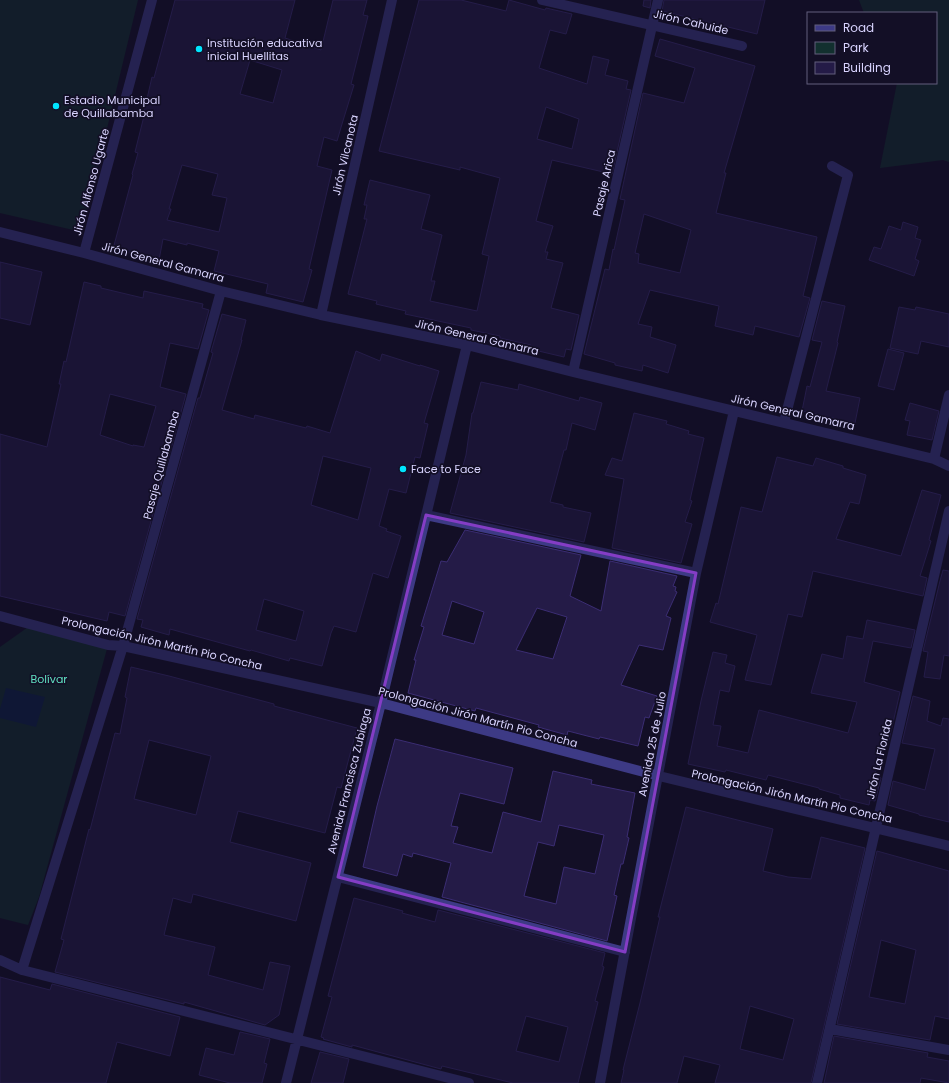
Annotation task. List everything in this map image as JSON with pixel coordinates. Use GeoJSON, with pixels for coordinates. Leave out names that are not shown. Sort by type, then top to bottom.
{"type":"FeatureCollection","features":[{"type":"Feature","properties":{"kind":"street","name":"Jirón Alfonso Ugarte"},"geometry":{"type":"LineString","coordinates":[[84,253],[152,0]]}},
{"type":"Feature","properties":{"kind":"street","name":"Jirón Vilcanota"},"geometry":{"type":"LineString","coordinates":[[321,315],[392,0]]}},
{"type":"Feature","properties":{"kind":"street","name":"Jirón Cahuide"},"geometry":{"type":"LineString","coordinates":[[542,0],[742,46]]}},
{"type":"Feature","properties":{"kind":"street","name":"Pasaje Arica"},"geometry":{"type":"LineString","coordinates":[[572,372],[658,0]]}},
{"type":"Feature","properties":{"kind":"street"},"geometry":{"type":"LineString","coordinates":[[784,422],[848,176],[832,166]]}},
{"type":"Feature","properties":{"kind":"street","name":"Jirón General Gamarra"},"geometry":{"type":"LineString","coordinates":[[0,232],[84,253],[221,291],[321,315],[468,345],[572,372],[934,459],[949,466]]}},
{"type":"Feature","properties":{"kind":"street","name":"Pasaje Quillabamba"},"geometry":{"type":"LineString","coordinates":[[22,970],[123,646],[221,291]]}},
{"type":"Feature","properties":{"kind":"street","name":"Avenida Francisca Zubiaga"},"geometry":{"type":"LineString","coordinates":[[286,1083],[381,703],[468,345]]}},
{"type":"Feature","properties":{"kind":"street"},"geometry":{"type":"LineString","coordinates":[[934,459],[949,395]]}},
{"type":"Feature","properties":{"kind":"street","name":"Avenida 25 de Julio"},"geometry":{"type":"LineString","coordinates":[[600,1083],[696,573],[734,411]]}},
{"type":"Feature","properties":{"kind":"street","name":"Jirón La Florida"},"geometry":{"type":"LineString","coordinates":[[817,1083],[949,511]]}},
{"type":"Feature","properties":{"kind":"street"},"geometry":{"type":"LineString","coordinates":[[426,515],[696,573]]}},
{"type":"Feature","properties":{"kind":"street","name":"Prolongación Jirón Martín Pio Concha"},"geometry":{"type":"LineString","coordinates":[[0,616],[108,645],[123,646],[381,703],[659,776],[949,846]]}},
{"type":"Feature","properties":{"kind":"street"},"geometry":{"type":"LineString","coordinates":[[338,877],[625,952]]}},
{"type":"Feature","properties":{"kind":"street"},"geometry":{"type":"LineString","coordinates":[[0,960],[22,970],[469,1083]]}},
{"type":"Feature","properties":{"kind":"street"},"geometry":{"type":"LineString","coordinates":[[830,1028],[949,1050]]}},
{"type":"Feature","properties":{"kind":"highlighted area"},"geometry":{"type":"Polygon","coordinates":[[[426,515],[696,573],[625,952],[338,877],[426,515]]]}},
{"type":"Feature","properties":{"kind":"green space","name":"Estadio Municipal de Quillabamba"},"geometry":{"type":"Polygon","coordinates":[[[0,0],[138,0],[82,232],[0,213],[0,0]]]}},
{"type":"Feature","properties":{"kind":"green space"},"geometry":{"type":"Polygon","coordinates":[[[859,0],[949,0],[949,162],[943,160],[880,168],[897,84],[937,84],[937,12],[864,12],[859,0]]]}},
{"type":"Feature","properties":{"kind":"green space","name":"Bolívar"},"geometry":{"type":"Polygon","coordinates":[[[31,625],[108,645],[39,897],[28,925],[0,918],[0,647],[31,625]]]}},
{"type":"Feature","properties":{"kind":"water"},"geometry":{"type":"Polygon","coordinates":[[[6,688],[45,697],[36,727],[0,718],[0,709],[6,688]]]}},
{"type":"Feature","properties":{"kind":"building"},"geometry":{"type":"Polygon","coordinates":[[[175,0],[295,0],[285,38],[321,50],[333,0],[367,0],[363,15],[368,16],[351,84],[354,85],[337,141],[324,137],[317,166],[332,170],[309,269],[312,270],[303,302],[266,293],[268,284],[214,271],[219,251],[163,239],[159,260],[113,249],[138,153],[135,152],[152,77],[154,78],[175,0]],[[250,60],[240,94],[273,103],[282,70],[250,60]],[[182,165],[167,220],[219,232],[227,198],[212,195],[218,174],[182,165]]]}},
{"type":"Feature","properties":{"kind":"building"},"geometry":{"type":"Polygon","coordinates":[[[419,0],[461,0],[506,11],[509,0],[545,10],[546,8],[572,14],[566,34],[550,30],[539,68],[587,84],[593,56],[609,60],[605,75],[628,81],[626,89],[631,90],[612,174],[552,160],[536,221],[553,226],[545,252],[548,252],[546,259],[563,263],[551,308],[579,315],[571,350],[566,349],[564,357],[530,349],[531,345],[500,338],[500,336],[471,330],[471,328],[405,314],[406,311],[376,304],[377,301],[348,294],[367,219],[364,219],[367,205],[364,205],[370,180],[430,195],[421,229],[442,235],[431,281],[435,281],[430,301],[477,311],[489,256],[482,254],[500,178],[460,167],[460,170],[379,151],[419,0]],[[546,107],[537,139],[572,149],[579,119],[546,107]]]}},
{"type":"Feature","properties":{"kind":"building"},"geometry":{"type":"Polygon","coordinates":[[[644,0],[651,0],[650,8],[643,6],[644,0]]]}},
{"type":"Feature","properties":{"kind":"building"},"geometry":{"type":"Polygon","coordinates":[[[664,0],[765,0],[757,34],[662,11],[664,0]]]}},
{"type":"Feature","properties":{"kind":"building"},"geometry":{"type":"Polygon","coordinates":[[[660,39],[755,66],[724,173],[726,173],[716,213],[817,237],[803,296],[810,298],[799,337],[755,326],[753,335],[715,326],[719,306],[650,290],[638,324],[652,327],[650,337],[676,345],[668,373],[643,365],[642,371],[615,365],[615,363],[584,354],[605,269],[609,270],[613,249],[614,250],[625,200],[620,199],[643,93],[684,103],[695,68],[655,56],[660,39]],[[644,214],[635,253],[639,254],[638,263],[680,273],[691,230],[644,214]]]}},
{"type":"Feature","properties":{"kind":"building"},"geometry":{"type":"Polygon","coordinates":[[[903,222],[918,227],[915,238],[921,240],[915,259],[919,261],[914,276],[869,260],[874,247],[881,249],[889,226],[901,230],[903,222]]]}},
{"type":"Feature","properties":{"kind":"building"},"geometry":{"type":"Polygon","coordinates":[[[0,262],[42,272],[30,325],[0,318],[0,262]]]}},
{"type":"Feature","properties":{"kind":"building"},"geometry":{"type":"Polygon","coordinates":[[[84,282],[101,286],[101,288],[143,298],[144,291],[203,304],[202,308],[209,310],[198,349],[170,343],[160,387],[186,394],[125,616],[109,612],[107,621],[0,596],[0,434],[47,447],[61,384],[59,384],[64,361],[66,362],[84,282]],[[110,394],[100,435],[133,446],[144,447],[156,406],[110,394]]]}},
{"type":"Feature","properties":{"kind":"building"},"geometry":{"type":"Polygon","coordinates":[[[822,301],[845,306],[838,343],[826,391],[860,398],[855,423],[802,411],[807,386],[810,387],[822,342],[812,340],[822,301]]]}},
{"type":"Feature","properties":{"kind":"building"},"geometry":{"type":"Polygon","coordinates":[[[899,307],[915,310],[916,307],[949,314],[949,347],[921,341],[918,354],[890,348],[899,307]]]}},
{"type":"Feature","properties":{"kind":"building"},"geometry":{"type":"Polygon","coordinates":[[[222,314],[246,320],[242,340],[222,410],[254,419],[255,415],[306,428],[307,426],[330,433],[356,351],[380,361],[382,354],[439,371],[424,423],[428,424],[420,458],[415,457],[406,493],[389,489],[379,526],[387,529],[386,531],[401,536],[388,578],[373,573],[356,632],[334,626],[322,666],[290,658],[289,661],[170,629],[169,635],[141,627],[143,620],[137,619],[198,398],[200,398],[213,353],[211,352],[222,314]],[[323,456],[311,505],[358,520],[371,468],[323,456]],[[264,599],[256,630],[296,641],[304,611],[264,599]]]}},
{"type":"Feature","properties":{"kind":"building"},"geometry":{"type":"Polygon","coordinates":[[[888,349],[904,353],[894,390],[878,386],[888,349]]]}},
{"type":"Feature","properties":{"kind":"building"},"geometry":{"type":"Polygon","coordinates":[[[481,382],[518,390],[519,384],[579,401],[580,397],[602,403],[595,430],[572,423],[566,450],[564,450],[550,502],[563,505],[563,507],[591,513],[584,542],[450,513],[466,455],[472,413],[481,382]]]}},
{"type":"Feature","properties":{"kind":"building"},"geometry":{"type":"Polygon","coordinates":[[[910,403],[939,411],[932,440],[907,435],[910,421],[905,420],[910,403]]]}},
{"type":"Feature","properties":{"kind":"building"},"geometry":{"type":"Polygon","coordinates":[[[634,413],[667,421],[666,424],[689,431],[688,434],[704,438],[690,500],[692,501],[685,522],[692,524],[681,563],[612,548],[624,479],[605,475],[612,458],[622,461],[634,413]]]}},
{"type":"Feature","properties":{"kind":"building"},"geometry":{"type":"Polygon","coordinates":[[[777,457],[813,466],[816,458],[866,475],[859,504],[850,502],[836,539],[901,556],[922,490],[941,495],[929,540],[931,541],[920,576],[927,578],[923,596],[813,571],[802,617],[788,614],[771,685],[745,680],[757,635],[710,622],[716,603],[718,604],[741,507],[762,512],[777,457]]]}},
{"type":"Feature","properties":{"kind":"building"},"geometry":{"type":"Polygon","coordinates":[[[465,530],[581,555],[570,596],[601,611],[610,561],[677,576],[673,586],[676,587],[675,591],[677,592],[666,616],[671,618],[663,650],[639,645],[621,685],[657,696],[649,718],[645,717],[638,746],[600,737],[599,739],[568,731],[567,735],[538,727],[539,725],[476,708],[475,711],[408,693],[416,660],[414,660],[424,627],[421,626],[441,561],[447,562],[465,530]],[[452,601],[442,635],[474,644],[484,612],[452,601]],[[537,608],[516,650],[553,659],[567,617],[537,608]]]}},
{"type":"Feature","properties":{"kind":"building"},"geometry":{"type":"Polygon","coordinates":[[[943,570],[949,571],[949,656],[944,655],[940,679],[924,677],[928,652],[923,651],[943,570]]]}},
{"type":"Feature","properties":{"kind":"building"},"geometry":{"type":"Polygon","coordinates":[[[867,620],[915,630],[911,648],[873,641],[864,682],[900,692],[889,740],[887,740],[874,776],[881,778],[875,801],[870,800],[869,805],[840,798],[840,795],[819,788],[768,775],[766,780],[726,770],[725,772],[688,764],[713,652],[727,655],[725,663],[735,666],[729,692],[720,690],[713,725],[721,726],[717,746],[748,753],[759,710],[848,733],[857,702],[811,693],[822,654],[843,659],[847,636],[863,639],[867,620]]]}},
{"type":"Feature","properties":{"kind":"building"},"geometry":{"type":"Polygon","coordinates":[[[131,667],[274,704],[274,706],[357,728],[341,788],[337,787],[325,833],[238,811],[230,842],[311,863],[296,921],[193,894],[191,903],[173,898],[164,935],[215,947],[208,975],[263,990],[270,962],[290,966],[279,1015],[265,1025],[184,1002],[184,1004],[55,972],[64,940],[61,939],[115,733],[120,734],[127,698],[125,697],[131,667]],[[149,740],[134,799],[196,815],[211,756],[149,740]]]}},
{"type":"Feature","properties":{"kind":"building"},"geometry":{"type":"Polygon","coordinates":[[[913,696],[930,701],[927,721],[941,726],[943,718],[949,719],[949,822],[919,815],[888,805],[893,781],[925,790],[935,749],[902,743],[913,696]]]}},
{"type":"Feature","properties":{"kind":"building"},"geometry":{"type":"Polygon","coordinates":[[[395,739],[513,768],[504,804],[460,793],[451,826],[458,827],[453,843],[492,853],[503,812],[541,822],[553,771],[592,780],[591,784],[635,793],[627,837],[629,838],[614,895],[617,896],[607,941],[442,897],[451,863],[413,853],[412,857],[403,854],[397,876],[363,867],[377,806],[395,739]],[[559,825],[554,846],[538,842],[524,896],[556,904],[564,867],[595,874],[604,835],[559,825]]]}},
{"type":"Feature","properties":{"kind":"building"},"geometry":{"type":"Polygon","coordinates":[[[686,807],[773,829],[763,871],[788,877],[811,879],[821,837],[865,848],[811,1083],[715,1083],[720,1065],[684,1056],[677,1083],[621,1083],[660,917],[658,917],[686,807]],[[750,1006],[740,1049],[783,1060],[794,1019],[750,1006]]]}},
{"type":"Feature","properties":{"kind":"building"},"geometry":{"type":"Polygon","coordinates":[[[877,851],[949,871],[949,1019],[935,1016],[930,1040],[837,1024],[877,851]],[[881,940],[869,997],[905,1004],[916,950],[881,940]]]}},
{"type":"Feature","properties":{"kind":"building"},"geometry":{"type":"Polygon","coordinates":[[[354,898],[403,911],[402,913],[435,922],[438,910],[605,953],[602,966],[604,967],[595,1001],[598,1002],[578,1083],[513,1083],[442,1066],[441,1069],[352,1045],[352,1047],[323,1039],[324,1038],[321,1037],[332,997],[328,996],[354,898]],[[526,1016],[516,1051],[559,1062],[568,1027],[526,1016]]]}},
{"type":"Feature","properties":{"kind":"building"},"geometry":{"type":"Polygon","coordinates":[[[0,977],[50,990],[52,984],[180,1017],[170,1056],[117,1042],[106,1083],[0,1083],[0,977]]]}},
{"type":"Feature","properties":{"kind":"building"},"geometry":{"type":"Polygon","coordinates":[[[240,1032],[270,1039],[264,1063],[267,1064],[262,1083],[230,1083],[199,1075],[206,1048],[234,1055],[240,1032]]]}},
{"type":"Feature","properties":{"kind":"building"},"geometry":{"type":"Polygon","coordinates":[[[834,1036],[928,1053],[927,1057],[949,1061],[949,1083],[921,1078],[920,1083],[824,1083],[834,1036]]]}},
{"type":"Feature","properties":{"kind":"building"},"geometry":{"type":"Polygon","coordinates":[[[320,1052],[349,1059],[343,1083],[311,1083],[320,1052]]]}},
{"type":"Feature","properties":{"kind":"place","name":"Institución educativa inicial Huellitas"},"geometry":{"type":"Point","coordinates":[199,49]}},
{"type":"Feature","properties":{"kind":"place","name":"Estadio Municipal de Quillabamba"},"geometry":{"type":"Point","coordinates":[56,106]}},
{"type":"Feature","properties":{"kind":"place","name":"Face to Face"},"geometry":{"type":"Point","coordinates":[403,469]}}]}
